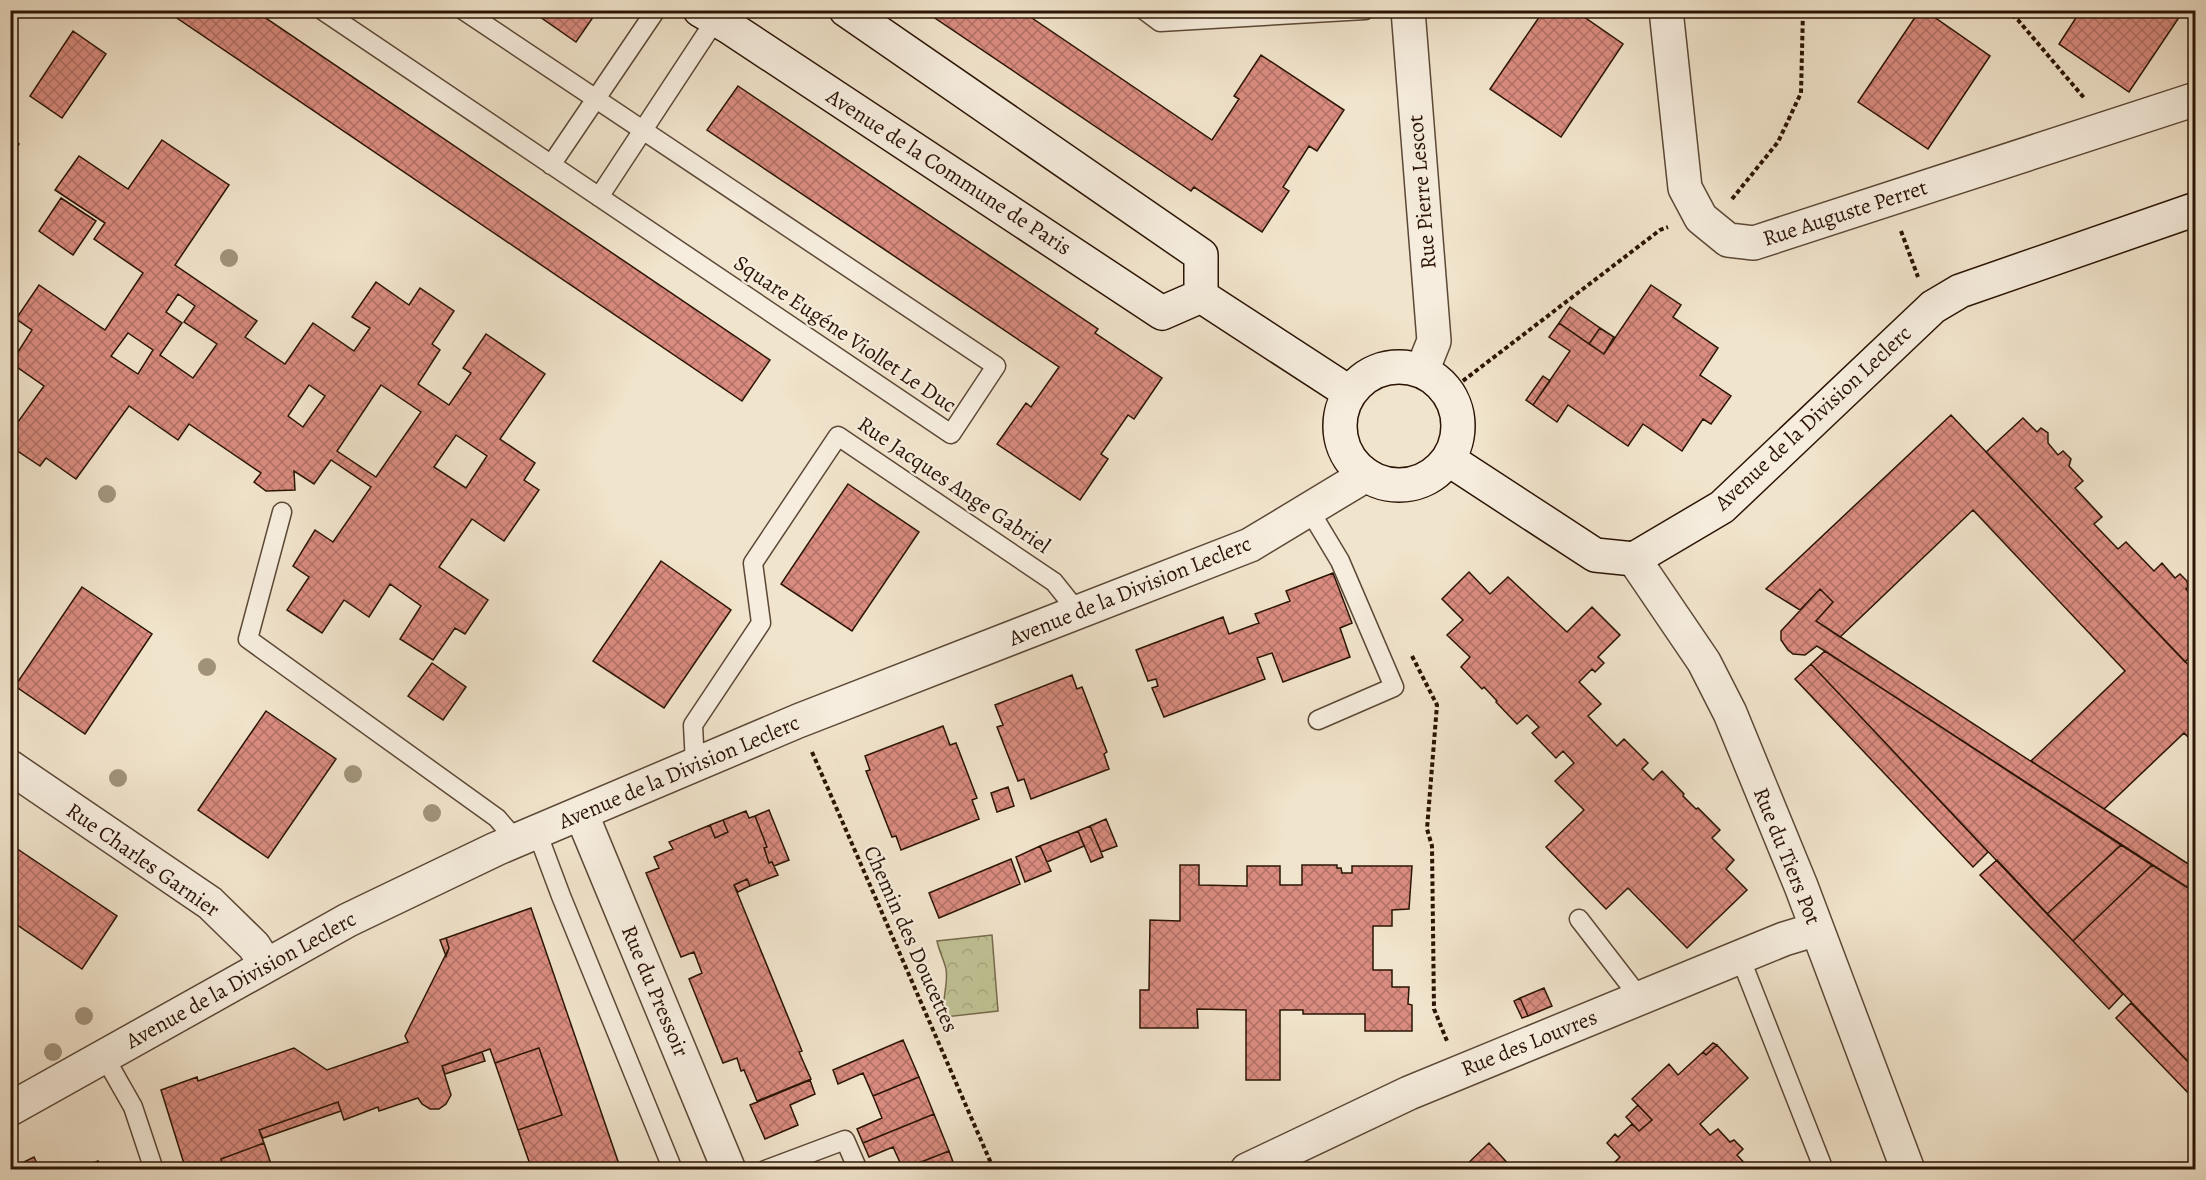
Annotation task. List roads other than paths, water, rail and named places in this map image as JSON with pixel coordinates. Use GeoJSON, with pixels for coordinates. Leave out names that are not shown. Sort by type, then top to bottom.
{"type":"FeatureCollection","features":[{"type":"Feature","properties":{"kind":"street"},"geometry":{"type":"LineString","coordinates":[[846,10],[1201,255],[1201,296],[1350,393]]}},
{"type":"Feature","properties":{"kind":"street","name":"Rue Pierre Lescot"},"geometry":{"type":"LineString","coordinates":[[1408,10],[1434,341],[1422,370]]}},
{"type":"Feature","properties":{"kind":"street","name":"Rue Auguste Perret"},"geometry":{"type":"LineString","coordinates":[[1666,10],[1685,188],[1701,218],[1728,240],[1754,243],[2196,99]]}},
{"type":"Feature","properties":{"kind":"street","name":"Avenue de la Commune de Paris"},"geometry":{"type":"LineString","coordinates":[[708,15],[1162,313],[1201,296]]}},
{"type":"Feature","properties":{"kind":"street","name":"Avenue de la Division Leclerc"},"geometry":{"type":"LineString","coordinates":[[1634,559],[1722,507],[1933,307],[1960,291],[2196,209]]}},
{"type":"Feature","properties":{"kind":"street"},"geometry":{"type":"LineString","coordinates":[[1402,366],[1422,370],[1437,380],[1448,393],[1456,408],[1458,426],[1456,443],[1448,459],[1436,472],[1419,481],[1401,485],[1383,483],[1366,476],[1352,463],[1343,446],[1339,428],[1342,410],[1350,393],[1364,378],[1382,369],[1402,366]]}},
{"type":"Feature","properties":{"kind":"street"},"geometry":{"type":"LineString","coordinates":[[1448,459],[1595,555],[1634,559]]}},
{"type":"Feature","properties":{"kind":"street","name":"Avenue de la Division Leclerc"},"geometry":{"type":"LineString","coordinates":[[10,1109],[348,920],[527,836],[798,721],[1250,545],[1366,476]]}},
{"type":"Feature","properties":{"kind":"street","name":"Rue du Tiers Pot"},"geometry":{"type":"LineString","coordinates":[[1634,559],[1704,662],[1730,713],[1817,929],[1908,1170]]}},
{"type":"Feature","properties":{"kind":"street","name":"Rue Charles Garnier"},"geometry":{"type":"LineString","coordinates":[[10,767],[210,903],[254,946],[266,965]]}},
{"type":"Feature","properties":{"kind":"street","name":"Rue du Pressoir"},"geometry":{"type":"LineString","coordinates":[[581,813],[729,1170]]}},
{"type":"Feature","properties":{"kind":"street","name":"Rue des Louvres"},"geometry":{"type":"LineString","coordinates":[[1247,1170],[1409,1093],[1740,957],[1817,929]]}},
{"type":"Feature","properties":{"kind":"lane","name":"Square Eugéne Viollet Le Duc"},"geometry":{"type":"LineString","coordinates":[[322,10],[951,434],[996,366],[463,10]]}},
{"type":"Feature","properties":{"kind":"lane"},"geometry":{"type":"LineString","coordinates":[[551,165],[656,10]]}},
{"type":"Feature","properties":{"kind":"lane"},"geometry":{"type":"LineString","coordinates":[[1144,10],[1160,22],[1365,10]]}},
{"type":"Feature","properties":{"kind":"lane"},"geometry":{"type":"LineString","coordinates":[[599,197],[643,130],[708,15]]}},
{"type":"Feature","properties":{"kind":"lane","name":"Rue Jacques Ange Gabriel"},"geometry":{"type":"LineString","coordinates":[[695,764],[693,725],[761,623],[753,563],[838,435],[1054,582],[1078,612]]}},
{"type":"Feature","properties":{"kind":"lane"},"geometry":{"type":"LineString","coordinates":[[1310,511],[1340,561],[1394,687],[1318,720]]}},
{"type":"Feature","properties":{"kind":"lane"},"geometry":{"type":"LineString","coordinates":[[282,512],[248,639],[497,818],[527,836],[561,896],[673,1170]]}},
{"type":"Feature","properties":{"kind":"lane"},"geometry":{"type":"LineString","coordinates":[[1579,919],[1640,998]]}},
{"type":"Feature","properties":{"kind":"lane"},"geometry":{"type":"LineString","coordinates":[[1740,957],[1824,1170]]}},
{"type":"Feature","properties":{"kind":"lane"},"geometry":{"type":"LineString","coordinates":[[104,1056],[132,1107],[154,1170]]}},
{"type":"Feature","properties":{"kind":"lane"},"geometry":{"type":"LineString","coordinates":[[765,1170],[845,1140],[858,1170]]}}]}
